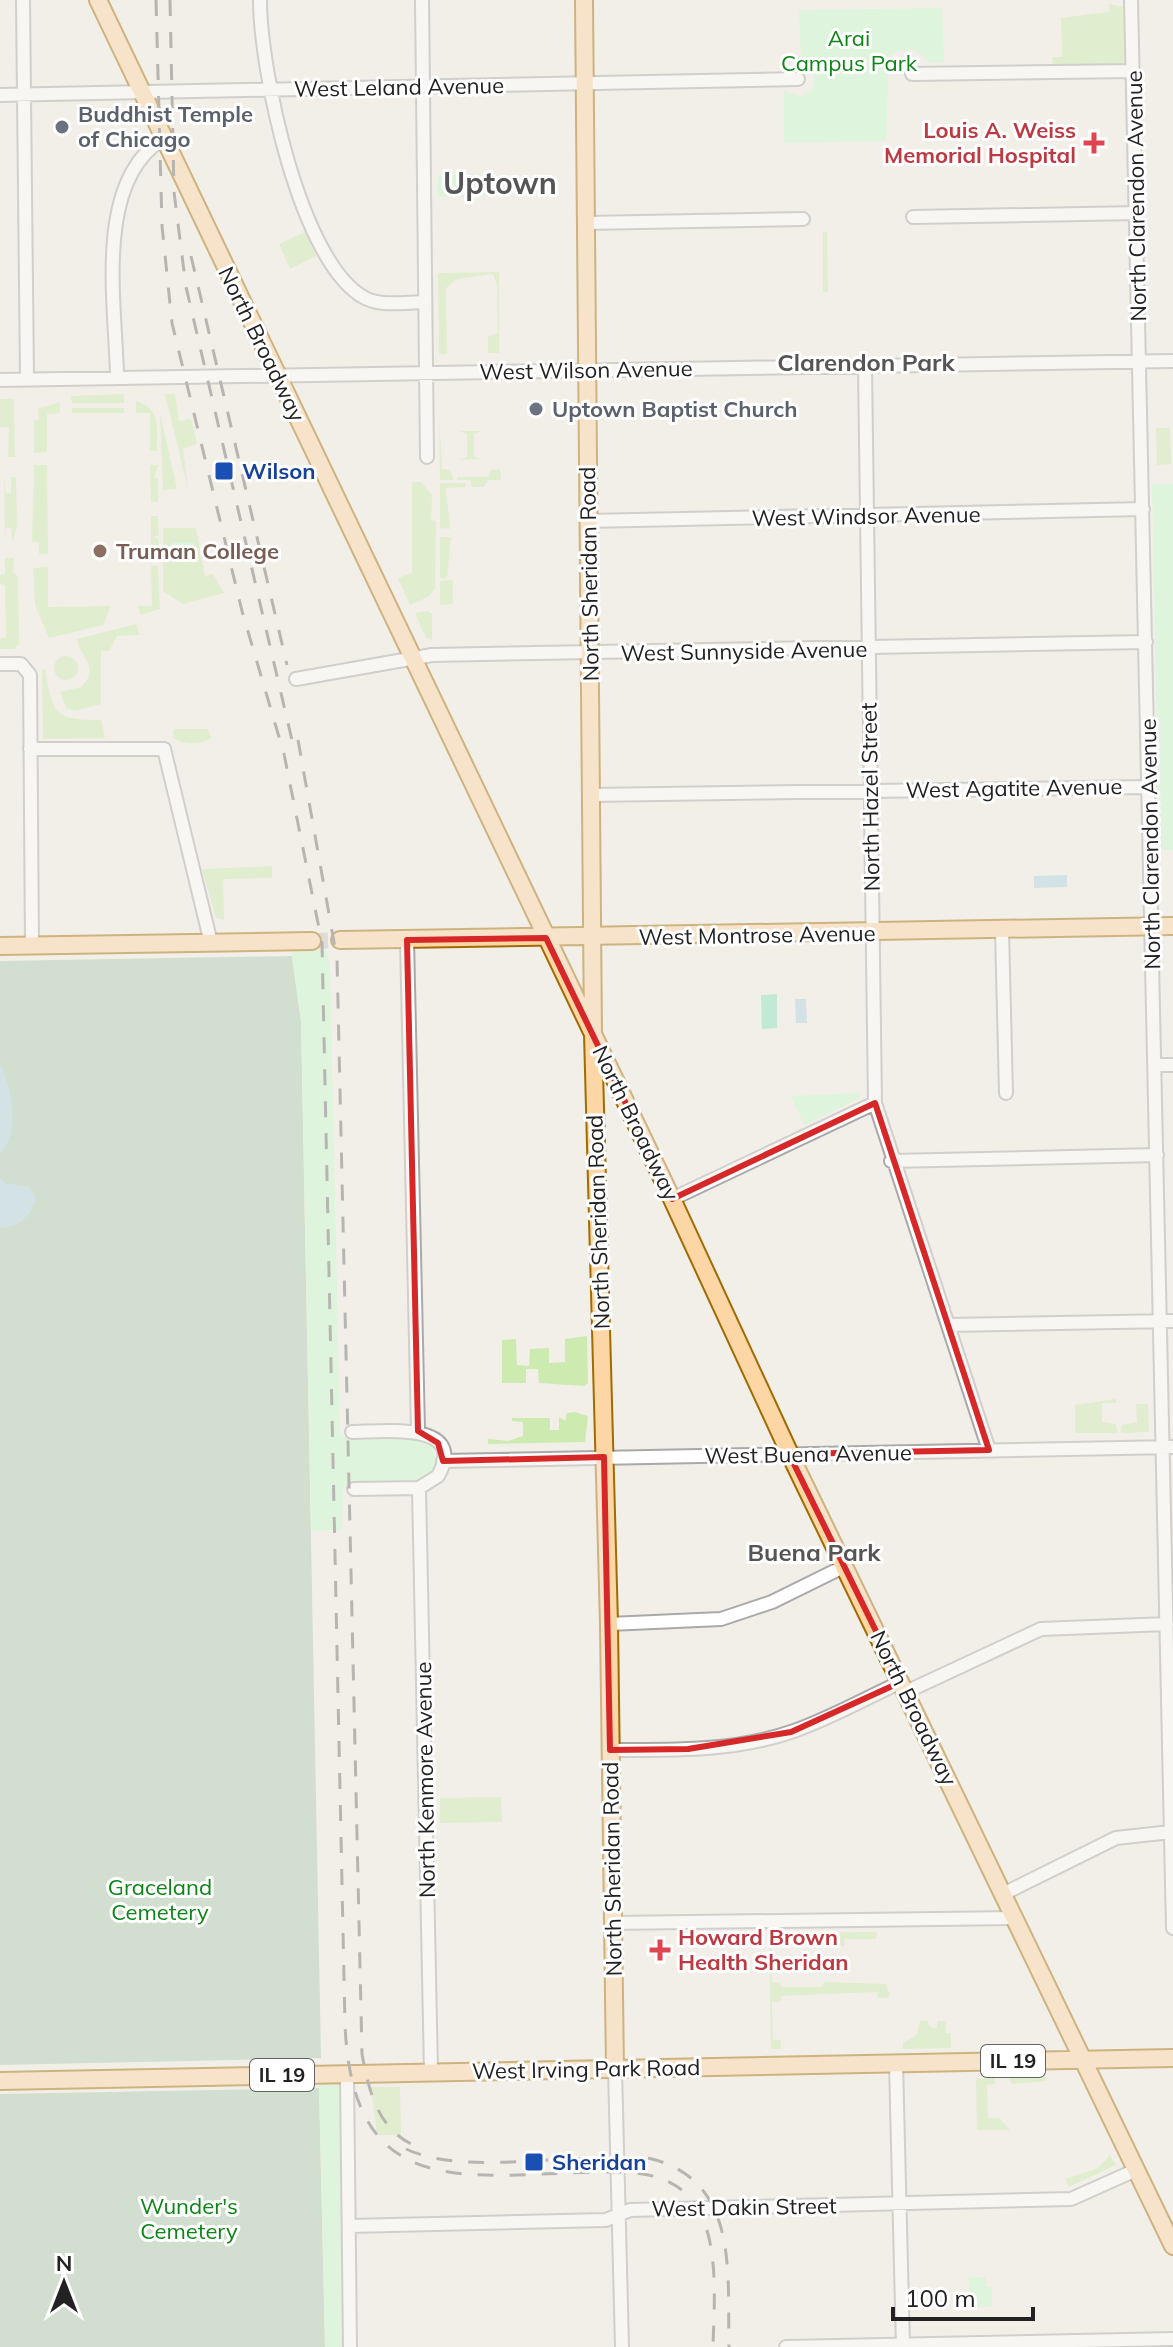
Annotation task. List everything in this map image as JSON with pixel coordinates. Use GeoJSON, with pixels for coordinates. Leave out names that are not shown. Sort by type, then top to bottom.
{"type":"FeatureCollection","features":[{"type":"Feature","properties":{"kind":"main road","name":"North Broadway"},"geometry":{"type":"LineString","coordinates":[[98,0],[672,1199],[790,1454],[1173,2246]]}},
{"type":"Feature","properties":{"kind":"main road","name":"North Sheridan Road"},"geometry":{"type":"LineString","coordinates":[[584,0],[593,1034],[609,1624],[615,2069]]}},
{"type":"Feature","properties":{"kind":"main road","name":"West Montrose Avenue"},"geometry":{"type":"LineString","coordinates":[[340,940],[871,934],[1173,926]]}},
{"type":"Feature","properties":{"kind":"main road"},"geometry":{"type":"LineString","coordinates":[[0,946],[312,941]]}},
{"type":"Feature","properties":{"kind":"main road","name":"West Irving Park Road"},"geometry":{"type":"LineString","coordinates":[[0,2081],[1173,2058]]}},
{"type":"Feature","properties":{"kind":"street"},"geometry":{"type":"LineString","coordinates":[[23,0],[27,379]]}},
{"type":"Feature","properties":{"kind":"street"},"geometry":{"type":"LineString","coordinates":[[260,0],[260,38],[268,89],[294,180],[311,221],[343,279],[368,300],[425,302]]}},
{"type":"Feature","properties":{"kind":"street"},"geometry":{"type":"LineString","coordinates":[[422,0],[427,457]]}},
{"type":"Feature","properties":{"kind":"street","name":"North Clarendon Avenue"},"geometry":{"type":"LineString","coordinates":[[1131,0],[1157,1155],[1167,1322],[1167,1624],[1173,1928]]}},
{"type":"Feature","properties":{"kind":"street"},"geometry":{"type":"LineString","coordinates":[[912,74],[1133,71]]}},
{"type":"Feature","properties":{"kind":"street","name":"West Leland Avenue"},"geometry":{"type":"LineString","coordinates":[[0,95],[798,79]]}},
{"type":"Feature","properties":{"kind":"street"},"geometry":{"type":"LineString","coordinates":[[117,377],[116,211],[132,168],[163,139]]}},
{"type":"Feature","properties":{"kind":"street"},"geometry":{"type":"LineString","coordinates":[[913,217],[1137,213]]}},
{"type":"Feature","properties":{"kind":"street"},"geometry":{"type":"LineString","coordinates":[[586,223],[803,219]]}},
{"type":"Feature","properties":{"kind":"street","name":"West Wilson Avenue"},"geometry":{"type":"LineString","coordinates":[[0,380],[1173,361]]}},
{"type":"Feature","properties":{"kind":"street","name":"North Hazel Street"},"geometry":{"type":"LineString","coordinates":[[865,366],[875,1103],[891,1161],[989,1450]]}},
{"type":"Feature","properties":{"kind":"street","name":"West Windsor Avenue"},"geometry":{"type":"LineString","coordinates":[[588,521],[1143,509]]}},
{"type":"Feature","properties":{"kind":"street","name":"West Sunnyside Avenue"},"geometry":{"type":"LineString","coordinates":[[296,679],[412,657],[1146,642]]}},
{"type":"Feature","properties":{"kind":"street"},"geometry":{"type":"LineString","coordinates":[[0,664],[26,667],[30,675],[32,946]]}},
{"type":"Feature","properties":{"kind":"street"},"geometry":{"type":"LineString","coordinates":[[30,749],[164,749],[211,943]]}},
{"type":"Feature","properties":{"kind":"street","name":"West Agatite Avenue"},"geometry":{"type":"LineString","coordinates":[[591,795],[1149,787]]}},
{"type":"Feature","properties":{"kind":"street"},"geometry":{"type":"LineString","coordinates":[[1002,931],[1006,1093]]}},
{"type":"Feature","properties":{"kind":"street"},"geometry":{"type":"LineString","coordinates":[[407,940],[418,1431]]}},
{"type":"Feature","properties":{"kind":"street"},"geometry":{"type":"LineString","coordinates":[[1155,1065],[1173,1065]]}},
{"type":"Feature","properties":{"kind":"street"},"geometry":{"type":"LineString","coordinates":[[672,1199],[875,1103]]}},
{"type":"Feature","properties":{"kind":"street"},"geometry":{"type":"LineString","coordinates":[[891,1161],[1157,1155]]}},
{"type":"Feature","properties":{"kind":"street"},"geometry":{"type":"LineString","coordinates":[[948,1325],[1167,1322]]}},
{"type":"Feature","properties":{"kind":"street"},"geometry":{"type":"LineString","coordinates":[[352,1432],[418,1431],[428,1434],[438,1443],[443,1461],[438,1476],[419,1488],[354,1489]]}},
{"type":"Feature","properties":{"kind":"street","name":"West Buena Avenue"},"geometry":{"type":"LineString","coordinates":[[443,1461],[1168,1447]]}},
{"type":"Feature","properties":{"kind":"street","name":"North Kenmore Avenue"},"geometry":{"type":"LineString","coordinates":[[419,1488],[431,2072]]}},
{"type":"Feature","properties":{"kind":"street"},"geometry":{"type":"LineString","coordinates":[[609,1624],[721,1619],[772,1602],[845,1566]]}},
{"type":"Feature","properties":{"kind":"street"},"geometry":{"type":"LineString","coordinates":[[610,1750],[705,1749],[754,1742],[802,1728],[1041,1629],[1167,1624]]}},
{"type":"Feature","properties":{"kind":"street"},"geometry":{"type":"LineString","coordinates":[[1003,1894],[1116,1838],[1171,1832]]}},
{"type":"Feature","properties":{"kind":"street"},"geometry":{"type":"LineString","coordinates":[[612,1923],[1014,1918]]}},
{"type":"Feature","properties":{"kind":"street"},"geometry":{"type":"LineString","coordinates":[[896,2063],[903,2346]]}},
{"type":"Feature","properties":{"kind":"street","name":"North Sheridan Road"},"geometry":{"type":"LineString","coordinates":[[615,2069],[622,2347]]}},
{"type":"Feature","properties":{"kind":"street"},"geometry":{"type":"LineString","coordinates":[[347,2074],[350,2347]]}},
{"type":"Feature","properties":{"kind":"street","name":"West Dakin Street"},"geometry":{"type":"LineString","coordinates":[[349,2226],[603,2221],[630,2210],[1071,2199],[1136,2170]]}},
{"type":"Feature","properties":{"kind":"street"},"geometry":{"type":"LineString","coordinates":[[786,2347],[1173,2339]]}},
{"type":"Feature","properties":{"kind":"highlighted area"},"geometry":{"type":"Polygon","coordinates":[[[546,938],[672,1199],[875,1103],[989,1450],[789,1454],[901,1682],[791,1732],[688,1749],[610,1750],[604,1457],[443,1461],[438,1443],[418,1431],[407,940],[546,938]]]}},
{"type":"Feature","properties":{"kind":"green space"},"geometry":{"type":"Polygon","coordinates":[[[1109,4],[1123,7],[1125,66],[1053,67],[1052,57],[1062,57],[1061,18],[1109,12],[1109,4]]]}},
{"type":"Feature","properties":{"kind":"green space","name":"Arai Campus Park"},"geometry":{"type":"Polygon","coordinates":[[[942,8],[944,62],[930,63],[915,50],[897,51],[889,57],[886,141],[784,143],[784,91],[802,97],[814,86],[813,72],[801,62],[799,10],[942,8]]]}},
{"type":"Feature","properties":{"kind":"green space"},"geometry":{"type":"Polygon","coordinates":[[[438,175],[499,175],[499,196],[438,197],[438,175]]]}},
{"type":"Feature","properties":{"kind":"green space"},"geometry":{"type":"Polygon","coordinates":[[[305,232],[316,256],[290,269],[279,244],[305,232]]]}},
{"type":"Feature","properties":{"kind":"green space"},"geometry":{"type":"Polygon","coordinates":[[[823,232],[827,232],[828,292],[823,292],[823,232]]]}},
{"type":"Feature","properties":{"kind":"green space"},"geometry":{"type":"Polygon","coordinates":[[[499,272],[499,353],[488,353],[488,337],[498,333],[497,285],[493,274],[457,279],[446,288],[447,354],[439,354],[438,273],[499,272]]]}},
{"type":"Feature","properties":{"kind":"green space"},"geometry":{"type":"Polygon","coordinates":[[[124,394],[124,403],[72,403],[71,396],[124,394]]]}},
{"type":"Feature","properties":{"kind":"green space"},"geometry":{"type":"Polygon","coordinates":[[[165,394],[175,394],[179,421],[191,419],[197,444],[183,449],[188,489],[165,394]]]}},
{"type":"Feature","properties":{"kind":"green space"},"geometry":{"type":"Polygon","coordinates":[[[0,399],[14,399],[15,457],[8,457],[9,427],[0,427],[0,399]]]}},
{"type":"Feature","properties":{"kind":"green space"},"geometry":{"type":"Polygon","coordinates":[[[136,401],[154,414],[157,451],[150,451],[150,413],[136,413],[136,401]]]}},
{"type":"Feature","properties":{"kind":"green space"},"geometry":{"type":"Polygon","coordinates":[[[60,402],[60,413],[47,414],[47,452],[34,453],[34,420],[39,420],[38,409],[60,402]]]}},
{"type":"Feature","properties":{"kind":"green space"},"geometry":{"type":"Polygon","coordinates":[[[72,408],[124,408],[124,413],[72,413],[72,408]]]}},
{"type":"Feature","properties":{"kind":"green space"},"geometry":{"type":"Polygon","coordinates":[[[439,415],[442,469],[450,470],[454,480],[440,480],[439,415]]]}},
{"type":"Feature","properties":{"kind":"green space"},"geometry":{"type":"Polygon","coordinates":[[[161,417],[177,489],[163,490],[161,417]]]}},
{"type":"Feature","properties":{"kind":"green space"},"geometry":{"type":"Polygon","coordinates":[[[1156,428],[1170,428],[1171,464],[1157,465],[1156,428]]]}},
{"type":"Feature","properties":{"kind":"green space"},"geometry":{"type":"Polygon","coordinates":[[[460,431],[481,431],[474,434],[474,457],[482,459],[460,460],[467,457],[467,434],[460,431]]]}},
{"type":"Feature","properties":{"kind":"green space"},"geometry":{"type":"Polygon","coordinates":[[[34,465],[47,465],[48,554],[39,554],[39,542],[32,542],[34,465]]]}},
{"type":"Feature","properties":{"kind":"green space"},"geometry":{"type":"Polygon","coordinates":[[[150,465],[158,465],[154,478],[158,479],[158,502],[151,502],[150,465]]]}},
{"type":"Feature","properties":{"kind":"green space"},"geometry":{"type":"Polygon","coordinates":[[[500,469],[501,480],[488,480],[484,487],[472,487],[470,480],[457,480],[458,477],[488,477],[491,470],[500,469]]]}},
{"type":"Feature","properties":{"kind":"green space"},"geometry":{"type":"Polygon","coordinates":[[[11,477],[16,477],[17,528],[12,542],[11,528],[6,528],[5,542],[4,478],[6,493],[11,493],[11,477]]]}},
{"type":"Feature","properties":{"kind":"green space"},"geometry":{"type":"Polygon","coordinates":[[[412,482],[421,482],[432,495],[431,520],[436,521],[435,589],[428,597],[410,605],[398,578],[412,573],[412,482]]]}},
{"type":"Feature","properties":{"kind":"green space"},"geometry":{"type":"Polygon","coordinates":[[[440,483],[465,483],[466,487],[446,488],[450,529],[440,528],[440,483]]]}},
{"type":"Feature","properties":{"kind":"green space"},"geometry":{"type":"Polygon","coordinates":[[[1152,484],[1173,484],[1173,850],[1159,850],[1152,484]]]}},
{"type":"Feature","properties":{"kind":"green space"},"geometry":{"type":"Polygon","coordinates":[[[151,516],[158,516],[159,536],[154,536],[159,541],[159,553],[151,553],[151,516]]]}},
{"type":"Feature","properties":{"kind":"green space"},"geometry":{"type":"Polygon","coordinates":[[[163,528],[196,528],[205,576],[213,574],[224,593],[183,604],[163,591],[163,528]]]}},
{"type":"Feature","properties":{"kind":"green space"},"geometry":{"type":"Polygon","coordinates":[[[440,537],[451,537],[447,578],[440,578],[440,537]]]}},
{"type":"Feature","properties":{"kind":"green space"},"geometry":{"type":"Polygon","coordinates":[[[171,542],[194,542],[194,561],[171,561],[171,542]]]}},
{"type":"Feature","properties":{"kind":"green space"},"geometry":{"type":"Polygon","coordinates":[[[5,558],[14,558],[13,572],[18,577],[19,644],[14,649],[0,649],[0,638],[6,638],[5,585],[0,584],[0,575],[5,574],[5,558]]]}},
{"type":"Feature","properties":{"kind":"green space"},"geometry":{"type":"Polygon","coordinates":[[[151,566],[158,566],[160,609],[141,615],[138,606],[152,606],[151,566]]]}},
{"type":"Feature","properties":{"kind":"green space"},"geometry":{"type":"Polygon","coordinates":[[[48,567],[48,607],[111,606],[103,625],[49,638],[35,605],[33,568],[48,567]]]}},
{"type":"Feature","properties":{"kind":"green space"},"geometry":{"type":"Polygon","coordinates":[[[453,580],[453,604],[440,605],[440,581],[453,580]]]}},
{"type":"Feature","properties":{"kind":"green space"},"geometry":{"type":"Polygon","coordinates":[[[427,611],[432,614],[432,640],[426,638],[415,613],[427,611]]]}},
{"type":"Feature","properties":{"kind":"green space"},"geometry":{"type":"Polygon","coordinates":[[[136,624],[140,635],[117,636],[109,651],[101,651],[101,704],[75,711],[66,708],[60,692],[81,687],[89,674],[88,663],[77,639],[136,624]]]}},
{"type":"Feature","properties":{"kind":"green space"},"geometry":{"type":"Polygon","coordinates":[[[66,656],[74,660],[78,668],[74,676],[66,680],[58,676],[54,668],[58,660],[66,656]]]}},
{"type":"Feature","properties":{"kind":"green space"},"geometry":{"type":"Polygon","coordinates":[[[45,669],[58,711],[74,718],[101,720],[105,738],[43,739],[42,670],[45,669]]]}},
{"type":"Feature","properties":{"kind":"green space"},"geometry":{"type":"Polygon","coordinates":[[[174,729],[207,729],[212,738],[187,743],[173,737],[174,729]]]}},
{"type":"Feature","properties":{"kind":"green space"},"geometry":{"type":"Polygon","coordinates":[[[272,866],[272,878],[223,879],[224,920],[216,918],[202,869],[272,866]]]}},
{"type":"Feature","properties":{"kind":"green space"},"geometry":{"type":"Polygon","coordinates":[[[291,950],[326,950],[330,962],[340,1433],[347,1438],[416,1438],[430,1444],[436,1458],[433,1472],[423,1479],[343,1485],[342,1530],[311,1531],[301,1021],[291,950]]]}},
{"type":"Feature","properties":{"kind":"green space","name":"Graceland Cemetery"},"geometry":{"type":"Polygon","coordinates":[[[292,956],[301,1021],[321,2058],[0,2065],[0,961],[292,956]]]}},
{"type":"Feature","properties":{"kind":"green space"},"geometry":{"type":"Polygon","coordinates":[[[777,994],[777,1028],[762,1029],[761,995],[777,994]]]}},
{"type":"Feature","properties":{"kind":"green space"},"geometry":{"type":"Polygon","coordinates":[[[860,1093],[860,1098],[804,1125],[791,1096],[860,1093]]]}},
{"type":"Feature","properties":{"kind":"green space"},"geometry":{"type":"Polygon","coordinates":[[[587,1336],[588,1383],[584,1386],[539,1383],[538,1369],[526,1369],[526,1383],[502,1383],[502,1340],[516,1339],[517,1365],[529,1366],[530,1349],[549,1348],[549,1363],[565,1362],[565,1339],[587,1336]]]}},
{"type":"Feature","properties":{"kind":"green space"},"geometry":{"type":"Polygon","coordinates":[[[1116,1399],[1116,1403],[1102,1403],[1102,1422],[1116,1424],[1118,1433],[1075,1433],[1075,1405],[1116,1399]]]}},
{"type":"Feature","properties":{"kind":"green space"},"geometry":{"type":"Polygon","coordinates":[[[1136,1404],[1148,1404],[1149,1432],[1121,1433],[1122,1425],[1137,1422],[1136,1404]]]}},
{"type":"Feature","properties":{"kind":"green space"},"geometry":{"type":"Polygon","coordinates":[[[567,1413],[588,1416],[585,1442],[488,1444],[488,1439],[508,1441],[523,1436],[523,1422],[512,1421],[512,1418],[550,1418],[550,1430],[559,1430],[559,1417],[565,1421],[567,1413]]]}},
{"type":"Feature","properties":{"kind":"green space"},"geometry":{"type":"Polygon","coordinates":[[[501,1797],[502,1822],[440,1823],[440,1798],[501,1797]]]}},
{"type":"Feature","properties":{"kind":"green space"},"geometry":{"type":"Polygon","coordinates":[[[840,1932],[877,1932],[876,1939],[845,1939],[844,1947],[840,1945],[840,1932]]]}},
{"type":"Feature","properties":{"kind":"green space"},"geometry":{"type":"Polygon","coordinates":[[[779,1936],[779,1944],[772,1944],[772,1982],[780,1983],[781,1987],[821,1987],[825,1982],[886,1984],[890,1995],[878,1998],[877,1992],[781,1996],[780,2002],[772,2002],[773,2040],[781,2040],[781,2049],[771,2049],[769,1937],[779,1936]]]}},
{"type":"Feature","properties":{"kind":"green space"},"geometry":{"type":"Polygon","coordinates":[[[920,2021],[927,2021],[931,2028],[937,2028],[937,2021],[946,2021],[945,2033],[951,2033],[951,2048],[903,2049],[903,2043],[917,2035],[920,2021]]]}},
{"type":"Feature","properties":{"kind":"green space"},"geometry":{"type":"Polygon","coordinates":[[[1008,2077],[1048,2077],[1045,2081],[1012,2084],[1008,2077]]]}},
{"type":"Feature","properties":{"kind":"green space"},"geometry":{"type":"Polygon","coordinates":[[[976,2078],[995,2078],[995,2084],[987,2085],[988,2118],[999,2118],[1010,2130],[977,2130],[976,2078]]]}},
{"type":"Feature","properties":{"kind":"green space"},"geometry":{"type":"Polygon","coordinates":[[[319,2082],[337,2082],[340,2086],[346,2347],[325,2347],[319,2082]]]}},
{"type":"Feature","properties":{"kind":"green space"},"geometry":{"type":"Polygon","coordinates":[[[371,2087],[400,2087],[401,2135],[377,2135],[371,2087]]]}},
{"type":"Feature","properties":{"kind":"green space","name":"Wunder's Cemetery"},"geometry":{"type":"Polygon","coordinates":[[[319,2088],[325,2347],[0,2347],[0,2094],[319,2088]]]}},
{"type":"Feature","properties":{"kind":"green space"},"geometry":{"type":"Polygon","coordinates":[[[1110,2155],[1116,2165],[1069,2187],[1065,2179],[1098,2168],[1110,2155]]]}},
{"type":"Feature","properties":{"kind":"green space"},"geometry":{"type":"Polygon","coordinates":[[[969,2277],[986,2277],[986,2287],[992,2287],[992,2307],[970,2307],[969,2277]]]}},
{"type":"Feature","properties":{"kind":"water"},"geometry":{"type":"Polygon","coordinates":[[[1067,875],[1067,887],[1034,888],[1034,876],[1067,875]]]}},
{"type":"Feature","properties":{"kind":"water"},"geometry":{"type":"Polygon","coordinates":[[[795,999],[806,999],[807,1023],[796,1023],[795,999]]]}},
{"type":"Feature","properties":{"kind":"water"},"geometry":{"type":"Polygon","coordinates":[[[0,1064],[11,1098],[12,1122],[11,1134],[0,1154],[0,1064]]]}},
{"type":"Feature","properties":{"kind":"water"},"geometry":{"type":"Polygon","coordinates":[[[0,1178],[5,1183],[29,1187],[36,1198],[23,1220],[0,1228],[0,1178]]]}},
{"type":"Feature","properties":{"kind":"tunnel"},"geometry":{"type":"LineString","coordinates":[[312,941],[340,940]]}},
{"type":"Feature","properties":{"kind":"railway"},"geometry":{"type":"LineString","coordinates":[[156,0],[162,226],[172,323],[242,611],[284,754],[322,943],[345,2025],[353,2083],[370,2124],[394,2151],[426,2167],[463,2174],[627,2172],[653,2176],[676,2186],[695,2204],[708,2236],[714,2273],[713,2347]]}},
{"type":"Feature","properties":{"kind":"railway"},"geometry":{"type":"LineString","coordinates":[[170,0],[174,192],[186,287],[295,753]]}},
{"type":"Feature","properties":{"kind":"railway"},"geometry":{"type":"LineString","coordinates":[[191,256],[287,665]]}},
{"type":"Feature","properties":{"kind":"railway"},"geometry":{"type":"LineString","coordinates":[[298,740],[337,959],[362,2054],[378,2110],[395,2133],[421,2148]]}},
{"type":"Feature","properties":{"kind":"railway"},"geometry":{"type":"LineString","coordinates":[[406,2149],[433,2158],[463,2162],[594,2158],[656,2165]]}},
{"type":"Feature","properties":{"kind":"railway"},"geometry":{"type":"LineString","coordinates":[[648,2158],[678,2169],[699,2186],[714,2208],[727,2260],[729,2347]]}},
{"type":"Feature","properties":{"kind":"place","name":"Buddhist Temple of Chicago"},"geometry":{"type":"Point","coordinates":[62,127]}},
{"type":"Feature","properties":{"kind":"place","name":"Louis A. Weiss Memorial Hospital"},"geometry":{"type":"Point","coordinates":[1094,143]}},
{"type":"Feature","properties":{"kind":"place","name":"Uptown Baptist Church"},"geometry":{"type":"Point","coordinates":[536,409]}},
{"type":"Feature","properties":{"kind":"place","name":"Wilson"},"geometry":{"type":"Point","coordinates":[224,471]}},
{"type":"Feature","properties":{"kind":"place","name":"Truman College"},"geometry":{"type":"Point","coordinates":[100,551]}},
{"type":"Feature","properties":{"kind":"place","name":"Howard Brown Health Sheridan"},"geometry":{"type":"Point","coordinates":[660,1950]}},
{"type":"Feature","properties":{"kind":"place","name":"Sheridan"},"geometry":{"type":"Point","coordinates":[534,2162]}},
{"type":"Feature","properties":{"kind":"district","name":"Uptown"},"geometry":{"type":"Point","coordinates":[500,184]}},
{"type":"Feature","properties":{"kind":"district","name":"Clarendon Park"},"geometry":{"type":"Point","coordinates":[866,363]}},
{"type":"Feature","properties":{"kind":"district","name":"Buena Park"},"geometry":{"type":"Point","coordinates":[814,1553]}}]}
